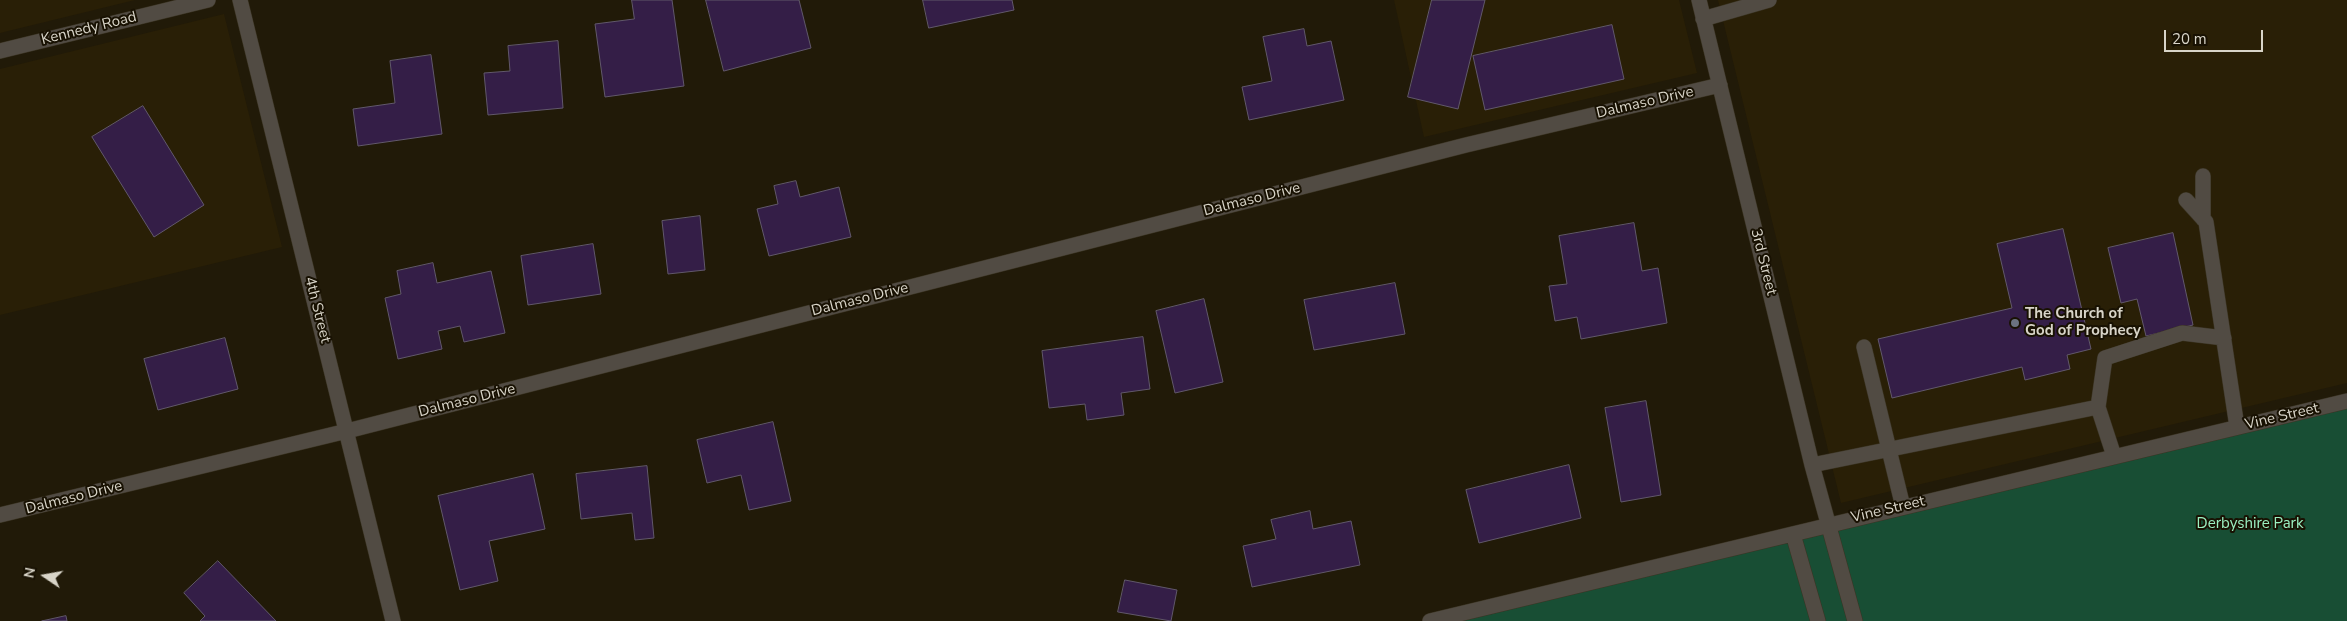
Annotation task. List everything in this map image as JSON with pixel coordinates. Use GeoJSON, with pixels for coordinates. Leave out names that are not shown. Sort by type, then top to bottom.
{"type":"FeatureCollection","features":[{"type":"Feature","properties":{"kind":"street","name":"Kennedy Road"},"geometry":{"type":"LineString","coordinates":[[0,51],[208,0]]}},
{"type":"Feature","properties":{"kind":"street","name":"4th Street"},"geometry":{"type":"LineString","coordinates":[[240,0],[394,621]]}},
{"type":"Feature","properties":{"kind":"street","name":"3rd Street"},"geometry":{"type":"LineString","coordinates":[[1699,0],[1812,465],[1855,621]]}},
{"type":"Feature","properties":{"kind":"street"},"geometry":{"type":"LineString","coordinates":[[1703,19],[1769,0]]}},
{"type":"Feature","properties":{"kind":"street","name":"Dalmaso Drive"},"geometry":{"type":"LineString","coordinates":[[0,516],[347,431],[1466,145],[1720,85]]}},
{"type":"Feature","properties":{"kind":"street"},"geometry":{"type":"LineString","coordinates":[[2203,176],[2203,219]]}},
{"type":"Feature","properties":{"kind":"street"},"geometry":{"type":"LineString","coordinates":[[2186,200],[2206,222],[2237,427]]}},
{"type":"Feature","properties":{"kind":"street"},"geometry":{"type":"LineString","coordinates":[[2114,456],[2098,407],[2105,358],[2182,333],[2224,338]]}},
{"type":"Feature","properties":{"kind":"street"},"geometry":{"type":"LineString","coordinates":[[1864,347],[1903,506]]}},
{"type":"Feature","properties":{"kind":"street","name":"Vine Street"},"geometry":{"type":"LineString","coordinates":[[1430,621],[2347,401]]}},
{"type":"Feature","properties":{"kind":"street"},"geometry":{"type":"LineString","coordinates":[[1812,465],[2098,407]]}},
{"type":"Feature","properties":{"kind":"street"},"geometry":{"type":"LineString","coordinates":[[1793,534],[1818,621]]}},
{"type":"Feature","properties":{"kind":"shaded area"},"geometry":{"type":"Polygon","coordinates":[[[0,0],[135,0],[0,33],[0,0]]]}},
{"type":"Feature","properties":{"kind":"shaded area"},"geometry":{"type":"Polygon","coordinates":[[[1394,0],[1679,0],[1697,73],[1424,137],[1394,0]]]}},
{"type":"Feature","properties":{"kind":"shaded area"},"geometry":{"type":"Polygon","coordinates":[[[1718,0],[2347,0],[2347,383],[1841,503],[1718,0]]]}},
{"type":"Feature","properties":{"kind":"shaded area"},"geometry":{"type":"Polygon","coordinates":[[[224,14],[282,247],[0,315],[0,69],[224,14]]]}},
{"type":"Feature","properties":{"kind":"green space","name":"Derbyshire Park"},"geometry":{"type":"Polygon","coordinates":[[[2347,401],[2347,621],[1430,621],[2347,401]]]}},
{"type":"Feature","properties":{"kind":"building"},"geometry":{"type":"Polygon","coordinates":[[[632,0],[672,0],[684,86],[605,97],[595,24],[634,19],[632,0]]]}},
{"type":"Feature","properties":{"kind":"building"},"geometry":{"type":"Polygon","coordinates":[[[706,0],[799,0],[811,48],[724,71],[706,0]]]}},
{"type":"Feature","properties":{"kind":"building"},"geometry":{"type":"Polygon","coordinates":[[[923,0],[1012,0],[1014,10],[929,28],[923,0]]]}},
{"type":"Feature","properties":{"kind":"building"},"geometry":{"type":"Polygon","coordinates":[[[1432,0],[1485,0],[1458,109],[1408,97],[1432,0]]]}},
{"type":"Feature","properties":{"kind":"building"},"geometry":{"type":"Polygon","coordinates":[[[1612,25],[1624,79],[1485,110],[1473,56],[1612,25]]]}},
{"type":"Feature","properties":{"kind":"building"},"geometry":{"type":"Polygon","coordinates":[[[1304,29],[1307,46],[1331,41],[1344,100],[1249,120],[1242,87],[1272,81],[1263,37],[1304,29]]]}},
{"type":"Feature","properties":{"kind":"building"},"geometry":{"type":"Polygon","coordinates":[[[558,41],[563,108],[488,115],[484,73],[510,71],[508,46],[558,41]]]}},
{"type":"Feature","properties":{"kind":"building"},"geometry":{"type":"Polygon","coordinates":[[[431,55],[442,134],[358,146],[353,109],[395,103],[390,61],[431,55]]]}},
{"type":"Feature","properties":{"kind":"building"},"geometry":{"type":"Polygon","coordinates":[[[143,106],[204,205],[154,237],[92,137],[143,106]]]}},
{"type":"Feature","properties":{"kind":"building"},"geometry":{"type":"Polygon","coordinates":[[[796,181],[800,197],[839,187],[851,237],[769,256],[757,209],[778,204],[774,186],[796,181]]]}},
{"type":"Feature","properties":{"kind":"building"},"geometry":{"type":"Polygon","coordinates":[[[700,216],[705,270],[668,274],[662,221],[700,216]]]}},
{"type":"Feature","properties":{"kind":"building"},"geometry":{"type":"Polygon","coordinates":[[[1634,223],[1642,271],[1658,268],[1667,323],[1581,339],[1577,317],[1555,321],[1549,286],[1567,284],[1559,236],[1634,223]]]}},
{"type":"Feature","properties":{"kind":"building","name":"The Church of God of Prophecy"},"geometry":{"type":"Polygon","coordinates":[[[2063,229],[2091,349],[2067,355],[2070,369],[2025,380],[2022,367],[1892,398],[1878,339],[2012,308],[1997,244],[2063,229]]]}},
{"type":"Feature","properties":{"kind":"building"},"geometry":{"type":"Polygon","coordinates":[[[2173,233],[2193,325],[2146,336],[2137,299],[2121,303],[2108,248],[2173,233]]]}},
{"type":"Feature","properties":{"kind":"building"},"geometry":{"type":"Polygon","coordinates":[[[593,244],[601,294],[528,305],[521,256],[593,244]]]}},
{"type":"Feature","properties":{"kind":"building"},"geometry":{"type":"Polygon","coordinates":[[[433,263],[437,283],[491,271],[505,333],[464,342],[460,326],[438,331],[442,349],[398,359],[385,298],[401,294],[397,271],[433,263]]]}},
{"type":"Feature","properties":{"kind":"building"},"geometry":{"type":"Polygon","coordinates":[[[1395,283],[1405,334],[1314,350],[1304,300],[1395,283]]]}},
{"type":"Feature","properties":{"kind":"building"},"geometry":{"type":"Polygon","coordinates":[[[1204,299],[1223,382],[1175,393],[1156,311],[1204,299]]]}},
{"type":"Feature","properties":{"kind":"building"},"geometry":{"type":"Polygon","coordinates":[[[1143,337],[1150,389],[1121,393],[1124,415],[1087,420],[1085,404],[1049,408],[1042,351],[1143,337]]]}},
{"type":"Feature","properties":{"kind":"building"},"geometry":{"type":"Polygon","coordinates":[[[225,338],[238,389],[158,410],[144,359],[225,338]]]}},
{"type":"Feature","properties":{"kind":"building"},"geometry":{"type":"Polygon","coordinates":[[[1646,401],[1661,495],[1621,502],[1605,408],[1646,401]]]}},
{"type":"Feature","properties":{"kind":"building"},"geometry":{"type":"Polygon","coordinates":[[[773,422],[791,501],[749,510],[741,475],[707,483],[697,440],[773,422]]]}},
{"type":"Feature","properties":{"kind":"building"},"geometry":{"type":"Polygon","coordinates":[[[1569,465],[1581,518],[1479,543],[1466,490],[1569,465]]]}},
{"type":"Feature","properties":{"kind":"building"},"geometry":{"type":"Polygon","coordinates":[[[647,466],[654,538],[635,540],[632,513],[581,519],[576,474],[647,466]]]}},
{"type":"Feature","properties":{"kind":"building"},"geometry":{"type":"Polygon","coordinates":[[[533,474],[545,529],[489,541],[498,581],[460,590],[438,496],[533,474]]]}},
{"type":"Feature","properties":{"kind":"building"},"geometry":{"type":"Polygon","coordinates":[[[1310,511],[1313,529],[1351,521],[1360,565],[1252,587],[1243,546],[1276,539],[1271,520],[1310,511]]]}},
{"type":"Feature","properties":{"kind":"building"},"geometry":{"type":"Polygon","coordinates":[[[218,561],[276,621],[200,621],[205,616],[184,593],[218,561]]]}},
{"type":"Feature","properties":{"kind":"building"},"geometry":{"type":"Polygon","coordinates":[[[1125,580],[1177,590],[1171,621],[1118,612],[1125,580]]]}},
{"type":"Feature","properties":{"kind":"building"},"geometry":{"type":"Polygon","coordinates":[[[66,616],[67,621],[42,621],[66,616]]]}},
{"type":"Feature","properties":{"kind":"place","name":"The Church of God of Prophecy"},"geometry":{"type":"Point","coordinates":[2015,323]}}]}
